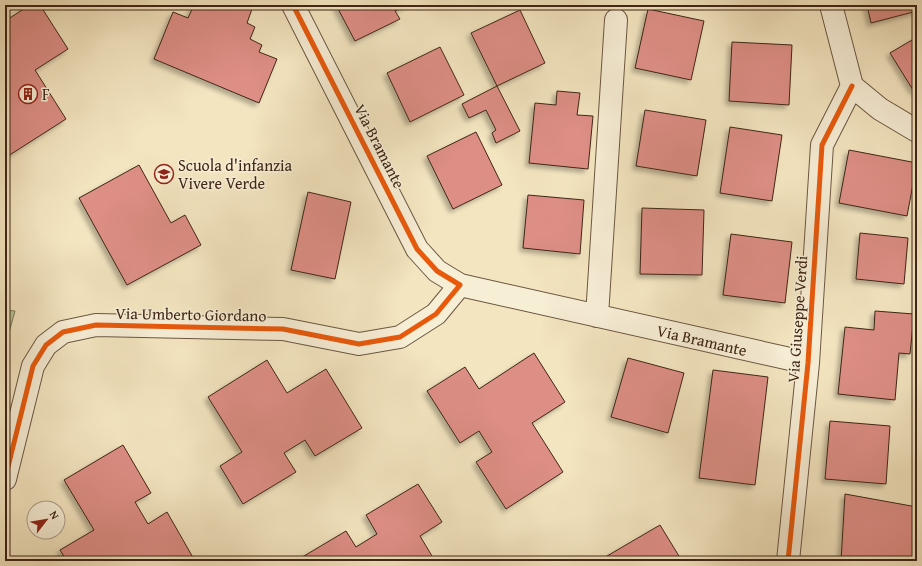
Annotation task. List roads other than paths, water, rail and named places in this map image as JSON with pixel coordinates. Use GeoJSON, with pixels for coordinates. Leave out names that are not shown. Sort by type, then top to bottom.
{"type":"FeatureCollection","features":[{"type":"Feature","properties":{"kind":"street","name":"Via Bramante"},"geometry":{"type":"LineString","coordinates":[[293,5],[417,249],[437,271],[460,285],[808,363]]}},
{"type":"Feature","properties":{"kind":"street"},"geometry":{"type":"LineString","coordinates":[[831,5],[852,86],[880,109],[917,131]]}},
{"type":"Feature","properties":{"kind":"street"},"geometry":{"type":"LineString","coordinates":[[597,316],[616,20]]}},
{"type":"Feature","properties":{"kind":"street","name":"Via Giuseppe Verdi"},"geometry":{"type":"LineString","coordinates":[[788,561],[808,363],[822,145],[852,86]]}},
{"type":"Feature","properties":{"kind":"street","name":"Via Umberto Giordano"},"geometry":{"type":"LineString","coordinates":[[5,479],[33,366],[46,345],[63,332],[96,325],[283,330],[359,344],[400,337],[436,314],[460,285]]}},
{"type":"Feature","properties":{"kind":"place","name":"F"},"geometry":{"type":"Point","coordinates":[28,94]}},
{"type":"Feature","properties":{"kind":"place","name":"Scuola d'infanzia Vivere Verde"},"geometry":{"type":"Point","coordinates":[164,174]}}]}
